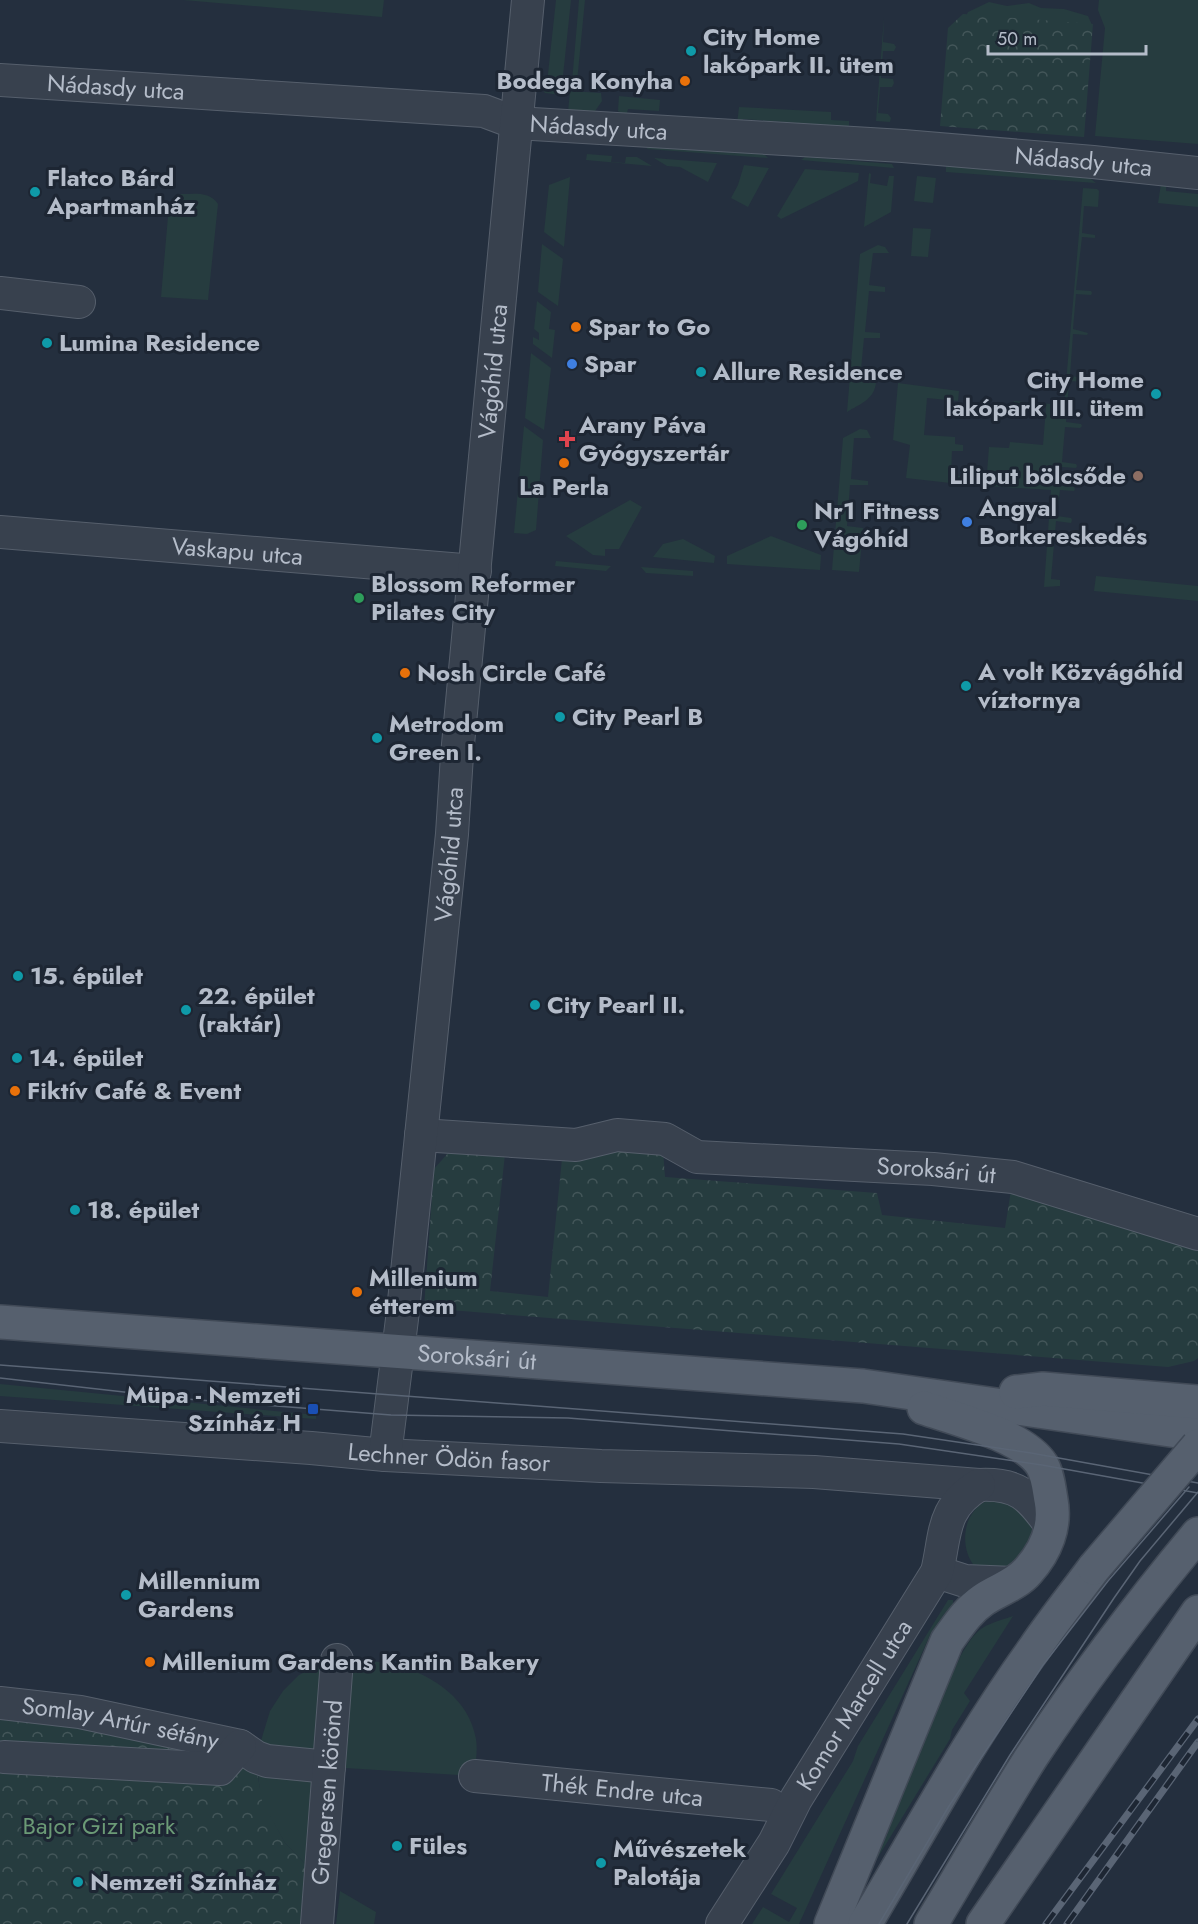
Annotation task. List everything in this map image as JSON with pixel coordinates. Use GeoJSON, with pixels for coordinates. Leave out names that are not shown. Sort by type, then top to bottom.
{"type":"FeatureCollection","features":[{"type":"Feature","properties":{"kind":"main road","name":"Soroksári út"},"geometry":{"type":"LineString","coordinates":[[0,1322],[863,1386],[1198,1434]]}},
{"type":"Feature","properties":{"kind":"main road"},"geometry":{"type":"LineString","coordinates":[[1155,1397],[1198,1382]]}},
{"type":"Feature","properties":{"kind":"main road"},"geometry":{"type":"LineString","coordinates":[[831,1924],[946,1641],[969,1611],[1028,1572],[1048,1542],[1052,1526],[1052,1506],[1048,1482],[1042,1466],[1032,1453],[1006,1437],[863,1386]]}},
{"type":"Feature","properties":{"kind":"main road","name":"Soroksári út"},"geometry":{"type":"LineString","coordinates":[[955,1398],[1043,1389],[1198,1402]]}},
{"type":"Feature","properties":{"kind":"main road"},"geometry":{"type":"LineString","coordinates":[[1155,1397],[1198,1417]]}},
{"type":"Feature","properties":{"kind":"main road"},"geometry":{"type":"LineString","coordinates":[[865,1924],[948,1783],[1033,1650],[1094,1569],[1198,1446]]}},
{"type":"Feature","properties":{"kind":"main road"},"geometry":{"type":"LineString","coordinates":[[931,1924],[1032,1757],[1088,1674],[1138,1606],[1198,1534]]}},
{"type":"Feature","properties":{"kind":"main road"},"geometry":{"type":"LineString","coordinates":[[983,1924],[1195,1612]]}},
{"type":"Feature","properties":{"kind":"street","name":"Vágóhíd utca"},"geometry":{"type":"LineString","coordinates":[[399,1350],[452,834],[457,755],[528,0]]}},
{"type":"Feature","properties":{"kind":"street","name":"Nádasdy utca"},"geometry":{"type":"LineString","coordinates":[[0,80],[484,111],[516,123],[893,146],[1093,162],[1198,174]]}},
{"type":"Feature","properties":{"kind":"street"},"geometry":{"type":"LineString","coordinates":[[0,293],[79,302]]}},
{"type":"Feature","properties":{"kind":"street","name":"Vaskapu utca"},"geometry":{"type":"LineString","coordinates":[[0,532],[475,571]]}},
{"type":"Feature","properties":{"kind":"street","name":"Soroksári út"},"geometry":{"type":"LineString","coordinates":[[421,1135],[576,1145],[617,1135],[665,1139],[697,1157],[933,1169],[1013,1177],[1198,1234]]}},
{"type":"Feature","properties":{"kind":"street"},"geometry":{"type":"LineString","coordinates":[[386,1455],[399,1350]]}},
{"type":"Feature","properties":{"kind":"street","name":"Lechner Ödön fasor"},"geometry":{"type":"LineString","coordinates":[[0,1425],[386,1455],[601,1466],[814,1472],[978,1485],[997,1484],[1017,1489],[1034,1502],[1052,1526]]}},
{"type":"Feature","properties":{"kind":"street","name":"Lechner Ödön fasor"},"geometry":{"type":"LineString","coordinates":[[899,1478],[924,1492],[936,1509],[944,1531]]}},
{"type":"Feature","properties":{"kind":"street","name":"Komor Marcell utca"},"geometry":{"type":"LineString","coordinates":[[722,1924],[774,1843],[796,1799],[937,1572],[943,1548],[944,1531],[952,1509],[963,1494],[978,1485]]}},
{"type":"Feature","properties":{"kind":"street"},"geometry":{"type":"LineString","coordinates":[[937,1572],[965,1581],[1014,1583]]}},
{"type":"Feature","properties":{"kind":"street","name":"Gregersen körönd"},"geometry":{"type":"LineString","coordinates":[[317,1924],[337,1660]]}},
{"type":"Feature","properties":{"kind":"street","name":"Somlay Artúr sétány"},"geometry":{"type":"LineString","coordinates":[[0,1703],[80,1712],[240,1746],[256,1757],[267,1761],[329,1767]]}},
{"type":"Feature","properties":{"kind":"street","name":"Somlay Artúr sétány"},"geometry":{"type":"LineString","coordinates":[[4,1757],[220,1769],[240,1746]]}},
{"type":"Feature","properties":{"kind":"street","name":"Thék Endre utca"},"geometry":{"type":"LineString","coordinates":[[475,1776],[771,1805]]}},
{"type":"Feature","properties":{"kind":"green space"},"geometry":{"type":"Polygon","coordinates":[[[183,0],[384,0],[382,17],[183,0]]]}},
{"type":"Feature","properties":{"kind":"green space"},"geometry":{"type":"Polygon","coordinates":[[[556,0],[571,0],[561,95],[545,93],[542,88],[542,83],[547,83],[556,0]]]}},
{"type":"Feature","properties":{"kind":"green space"},"geometry":{"type":"Polygon","coordinates":[[[579,0],[585,0],[577,82],[572,82],[579,0]]]}},
{"type":"Feature","properties":{"kind":"green space"},"geometry":{"type":"Polygon","coordinates":[[[1099,0],[1198,0],[1198,144],[1095,136],[1105,28],[1098,10],[1099,0]]]}},
{"type":"Feature","properties":{"kind":"green space"},"geometry":{"type":"Polygon","coordinates":[[[989,2],[1007,6],[1029,3],[1041,8],[1064,9],[1088,16],[1092,25],[963,22],[968,12],[989,2]]]}},
{"type":"Feature","properties":{"kind":"green space"},"geometry":{"type":"Polygon","coordinates":[[[963,14],[1093,24],[1084,137],[940,126],[948,28],[963,14]]]}},
{"type":"Feature","properties":{"kind":"green space"},"geometry":{"type":"Polygon","coordinates":[[[884,17],[883,42],[894,44],[896,47],[894,51],[883,51],[881,78],[893,79],[894,83],[892,87],[880,87],[878,113],[888,114],[891,118],[890,122],[876,121],[884,17]]]}},
{"type":"Feature","properties":{"kind":"green space"},"geometry":{"type":"Polygon","coordinates":[[[570,91],[601,93],[602,101],[593,114],[568,112],[570,91]]]}},
{"type":"Feature","properties":{"kind":"green space"},"geometry":{"type":"Polygon","coordinates":[[[619,96],[660,100],[659,111],[628,109],[626,117],[618,111],[619,96]]]}},
{"type":"Feature","properties":{"kind":"green space"},"geometry":{"type":"Polygon","coordinates":[[[739,107],[831,112],[831,120],[849,121],[849,127],[839,131],[839,126],[743,119],[743,124],[737,124],[739,107]]]}},
{"type":"Feature","properties":{"kind":"green space"},"geometry":{"type":"Polygon","coordinates":[[[648,145],[764,154],[768,158],[647,149],[648,145]]]}},
{"type":"Feature","properties":{"kind":"green space"},"geometry":{"type":"Polygon","coordinates":[[[587,154],[612,156],[611,162],[625,163],[626,157],[637,157],[652,166],[586,160],[587,154]]]}},
{"type":"Feature","properties":{"kind":"green space"},"geometry":{"type":"Polygon","coordinates":[[[805,157],[892,164],[894,168],[801,160],[805,157]]]}},
{"type":"Feature","properties":{"kind":"green space"},"geometry":{"type":"Polygon","coordinates":[[[654,158],[717,163],[708,182],[680,167],[667,166],[654,158]]]}},
{"type":"Feature","properties":{"kind":"green space"},"geometry":{"type":"Polygon","coordinates":[[[744,165],[769,168],[748,207],[731,198],[744,165]]]}},
{"type":"Feature","properties":{"kind":"green space"},"geometry":{"type":"Polygon","coordinates":[[[946,166],[1087,176],[1096,183],[946,172],[946,166]]]}},
{"type":"Feature","properties":{"kind":"green space"},"geometry":{"type":"Polygon","coordinates":[[[805,169],[859,173],[858,181],[781,219],[777,216],[805,169]]]}},
{"type":"Feature","properties":{"kind":"green space"},"geometry":{"type":"Polygon","coordinates":[[[869,173],[871,174],[870,183],[887,186],[889,176],[894,176],[891,212],[864,227],[869,173]]]}},
{"type":"Feature","properties":{"kind":"green space"},"geometry":{"type":"Polygon","coordinates":[[[917,176],[936,178],[933,203],[914,201],[917,176]]]}},
{"type":"Feature","properties":{"kind":"green space"},"geometry":{"type":"Polygon","coordinates":[[[570,177],[564,247],[544,232],[549,185],[570,177]]]}},
{"type":"Feature","properties":{"kind":"green space"},"geometry":{"type":"Polygon","coordinates":[[[1161,184],[1166,184],[1166,191],[1198,194],[1198,207],[1158,203],[1161,184]]]}},
{"type":"Feature","properties":{"kind":"green space"},"geometry":{"type":"Polygon","coordinates":[[[1083,188],[1099,191],[1098,207],[1084,206],[1082,233],[1095,235],[1095,238],[1082,237],[1076,290],[1092,293],[1091,295],[1076,294],[1073,329],[1088,333],[1087,335],[1073,334],[1070,376],[1085,378],[1085,382],[1069,381],[1066,422],[1082,426],[1080,428],[1065,427],[1062,462],[1077,466],[1076,468],[1062,467],[1060,485],[1075,489],[1074,491],[1060,490],[1057,516],[1072,520],[1071,523],[1056,521],[1051,579],[1060,580],[1060,586],[1044,587],[1051,490],[986,486],[989,447],[1009,448],[1010,442],[1043,445],[1046,407],[1013,404],[1014,401],[1064,405],[1083,188]]]}},
{"type":"Feature","properties":{"kind":"green space"},"geometry":{"type":"Polygon","coordinates":[[[181,194],[206,195],[218,204],[208,300],[161,297],[169,205],[173,198],[181,194]]]}},
{"type":"Feature","properties":{"kind":"green space"},"geometry":{"type":"Polygon","coordinates":[[[913,228],[931,229],[928,257],[911,256],[913,228]]]}},
{"type":"Feature","properties":{"kind":"green space"},"geometry":{"type":"Polygon","coordinates":[[[542,244],[563,259],[558,306],[538,292],[542,244]]]}},
{"type":"Feature","properties":{"kind":"green space"},"geometry":{"type":"Polygon","coordinates":[[[878,245],[885,247],[889,253],[873,253],[869,285],[885,287],[885,292],[869,291],[865,332],[880,333],[880,338],[864,338],[860,380],[876,382],[875,388],[870,397],[847,412],[860,254],[878,245]]]}},
{"type":"Feature","properties":{"kind":"green space"},"geometry":{"type":"Polygon","coordinates":[[[537,301],[551,312],[549,329],[555,330],[552,358],[533,344],[533,337],[539,340],[539,333],[534,329],[537,301]]]}},
{"type":"Feature","properties":{"kind":"green space"},"geometry":{"type":"Polygon","coordinates":[[[531,353],[551,368],[544,430],[525,418],[531,353]]]}},
{"type":"Feature","properties":{"kind":"green space"},"geometry":{"type":"Polygon","coordinates":[[[898,383],[959,391],[958,401],[927,398],[924,435],[955,437],[955,444],[963,445],[963,451],[952,451],[951,475],[960,476],[959,484],[906,478],[910,445],[893,440],[898,383]]]}},
{"type":"Feature","properties":{"kind":"green space"},"geometry":{"type":"Polygon","coordinates":[[[524,426],[543,440],[536,530],[527,534],[514,533],[524,426]]]}},
{"type":"Feature","properties":{"kind":"green space"},"geometry":{"type":"Polygon","coordinates":[[[860,429],[867,430],[871,438],[854,438],[851,479],[868,481],[868,485],[850,485],[847,526],[863,528],[859,572],[832,570],[843,438],[860,429]]]}},
{"type":"Feature","properties":{"kind":"green space"},"geometry":{"type":"Polygon","coordinates":[[[630,500],[642,507],[619,549],[605,549],[605,556],[593,555],[566,536],[630,500]]]}},
{"type":"Feature","properties":{"kind":"green space"},"geometry":{"type":"Polygon","coordinates":[[[771,536],[821,555],[820,570],[727,564],[727,556],[771,536]]]}},
{"type":"Feature","properties":{"kind":"green space"},"geometry":{"type":"Polygon","coordinates":[[[683,539],[715,556],[714,563],[653,557],[663,544],[683,539]]]}},
{"type":"Feature","properties":{"kind":"green space"},"geometry":{"type":"Polygon","coordinates":[[[556,561],[611,566],[606,571],[555,566],[556,561]]]}},
{"type":"Feature","properties":{"kind":"green space"},"geometry":{"type":"Polygon","coordinates":[[[641,567],[693,571],[693,576],[646,573],[641,567]]]}},
{"type":"Feature","properties":{"kind":"green space"},"geometry":{"type":"Polygon","coordinates":[[[1096,576],[1198,586],[1198,601],[1094,591],[1096,576]]]}},
{"type":"Feature","properties":{"kind":"green space"},"geometry":{"type":"Polygon","coordinates":[[[614,1148],[663,1151],[665,1177],[877,1193],[882,1215],[1005,1228],[1012,1184],[1198,1245],[1198,1358],[1168,1367],[424,1308],[434,1169],[449,1152],[505,1154],[490,1291],[548,1297],[562,1159],[614,1148]]]}},
{"type":"Feature","properties":{"kind":"green space"},"geometry":{"type":"Polygon","coordinates":[[[0,1384],[316,1415],[316,1419],[0,1396],[0,1384]]]}},
{"type":"Feature","properties":{"kind":"green space"},"geometry":{"type":"Polygon","coordinates":[[[997,1498],[1029,1508],[1036,1538],[1011,1568],[975,1567],[966,1547],[967,1525],[977,1507],[997,1498]]]}},
{"type":"Feature","properties":{"kind":"green space"},"geometry":{"type":"Polygon","coordinates":[[[948,1600],[953,1600],[953,1606],[931,1633],[799,1924],[752,1924],[763,1907],[789,1922],[797,1908],[771,1894],[853,1761],[858,1746],[948,1600]]]}},
{"type":"Feature","properties":{"kind":"green space"},"geometry":{"type":"Polygon","coordinates":[[[1013,1616],[964,1693],[970,1701],[952,1730],[950,1739],[844,1913],[840,1914],[961,1655],[982,1628],[1013,1616]]]}},
{"type":"Feature","properties":{"kind":"green space"},"geometry":{"type":"Polygon","coordinates":[[[337,1660],[390,1663],[411,1670],[436,1683],[448,1691],[466,1712],[476,1739],[477,1753],[475,1776],[329,1767],[321,1880],[285,1843],[261,1801],[256,1757],[270,1711],[283,1691],[299,1675],[320,1664],[337,1660]]]}},
{"type":"Feature","properties":{"kind":"green space","name":"Bajor Gizi park"},"geometry":{"type":"Polygon","coordinates":[[[0,1711],[219,1746],[257,1772],[262,1801],[285,1843],[312,1871],[308,1924],[0,1924],[0,1711]]]}},
{"type":"Feature","properties":{"kind":"green space"},"geometry":{"type":"Polygon","coordinates":[[[340,1891],[376,1912],[374,1924],[336,1924],[340,1891]]]}},
{"type":"Feature","properties":{"kind":"tram line"},"geometry":{"type":"LineString","coordinates":[[0,1365],[903,1434],[1031,1453],[1198,1483]]}},
{"type":"Feature","properties":{"kind":"tram line"},"geometry":{"type":"LineString","coordinates":[[0,1378],[186,1399],[391,1415],[568,1418],[899,1444],[1042,1465],[1198,1493]]}},
{"type":"Feature","properties":{"kind":"tram line"},"geometry":{"type":"LineString","coordinates":[[879,1924],[949,1806],[1043,1665],[1108,1581],[1189,1487]]}},
{"type":"Feature","properties":{"kind":"tram line"},"geometry":{"type":"LineString","coordinates":[[907,1924],[1010,1755],[1114,1598],[1140,1561],[1198,1492]]}},
{"type":"Feature","properties":{"kind":"railway"},"geometry":{"type":"LineString","coordinates":[[1046,1924],[1198,1719]]}},
{"type":"Feature","properties":{"kind":"railway"},"geometry":{"type":"LineString","coordinates":[[1067,1924],[1198,1742]]}},
{"type":"Feature","properties":{"kind":"place","name":"City Home lakópark II. ütem"},"geometry":{"type":"Point","coordinates":[691,51]}},
{"type":"Feature","properties":{"kind":"place","name":"Bodega Konyha"},"geometry":{"type":"Point","coordinates":[685,81]}},
{"type":"Feature","properties":{"kind":"place","name":"Flatco Bárd Apartmanház"},"geometry":{"type":"Point","coordinates":[35,192]}},
{"type":"Feature","properties":{"kind":"place","name":"Spar to Go"},"geometry":{"type":"Point","coordinates":[576,327]}},
{"type":"Feature","properties":{"kind":"place","name":"Lumina Residence"},"geometry":{"type":"Point","coordinates":[47,343]}},
{"type":"Feature","properties":{"kind":"place","name":"Spar"},"geometry":{"type":"Point","coordinates":[572,364]}},
{"type":"Feature","properties":{"kind":"place","name":"Allure Residence"},"geometry":{"type":"Point","coordinates":[701,372]}},
{"type":"Feature","properties":{"kind":"place","name":"City Home lakópark III. ütem"},"geometry":{"type":"Point","coordinates":[1156,394]}},
{"type":"Feature","properties":{"kind":"place","name":"Arany Páva Gyógyszertár"},"geometry":{"type":"Point","coordinates":[567,439]}},
{"type":"Feature","properties":{"kind":"place","name":"La Perla"},"geometry":{"type":"Point","coordinates":[564,463]}},
{"type":"Feature","properties":{"kind":"place","name":"Liliput bölcsőde"},"geometry":{"type":"Point","coordinates":[1138,476]}},
{"type":"Feature","properties":{"kind":"place","name":"Angyal Borkereskedés"},"geometry":{"type":"Point","coordinates":[967,522]}},
{"type":"Feature","properties":{"kind":"place","name":"Nr1 Fitness Vágóhíd"},"geometry":{"type":"Point","coordinates":[802,525]}},
{"type":"Feature","properties":{"kind":"place","name":"Blossom Reformer Pilates City"},"geometry":{"type":"Point","coordinates":[359,598]}},
{"type":"Feature","properties":{"kind":"place","name":"Nosh Circle Café"},"geometry":{"type":"Point","coordinates":[405,673]}},
{"type":"Feature","properties":{"kind":"place","name":"A volt Közvágóhíd víztornya"},"geometry":{"type":"Point","coordinates":[966,686]}},
{"type":"Feature","properties":{"kind":"place","name":"City Pearl B"},"geometry":{"type":"Point","coordinates":[560,717]}},
{"type":"Feature","properties":{"kind":"place","name":"Metrodom Green I."},"geometry":{"type":"Point","coordinates":[377,738]}},
{"type":"Feature","properties":{"kind":"place","name":"15. épület"},"geometry":{"type":"Point","coordinates":[18,976]}},
{"type":"Feature","properties":{"kind":"place","name":"City Pearl II."},"geometry":{"type":"Point","coordinates":[535,1005]}},
{"type":"Feature","properties":{"kind":"place","name":"22. épület (raktár)"},"geometry":{"type":"Point","coordinates":[186,1010]}},
{"type":"Feature","properties":{"kind":"place","name":"14. épület"},"geometry":{"type":"Point","coordinates":[17,1058]}},
{"type":"Feature","properties":{"kind":"place","name":"Fiktív Café & Event"},"geometry":{"type":"Point","coordinates":[15,1091]}},
{"type":"Feature","properties":{"kind":"place","name":"18. épület"},"geometry":{"type":"Point","coordinates":[75,1210]}},
{"type":"Feature","properties":{"kind":"place","name":"Millenium étterem"},"geometry":{"type":"Point","coordinates":[357,1292]}},
{"type":"Feature","properties":{"kind":"place","name":"Müpa - Nemzeti Színház H"},"geometry":{"type":"Point","coordinates":[313,1409]}},
{"type":"Feature","properties":{"kind":"place","name":"Millennium Gardens"},"geometry":{"type":"Point","coordinates":[126,1595]}},
{"type":"Feature","properties":{"kind":"place","name":"Millenium Gardens Kantin Bakery"},"geometry":{"type":"Point","coordinates":[150,1662]}},
{"type":"Feature","properties":{"kind":"place","name":"Füles"},"geometry":{"type":"Point","coordinates":[397,1846]}},
{"type":"Feature","properties":{"kind":"place","name":"Művészetek Palotája"},"geometry":{"type":"Point","coordinates":[601,1863]}},
{"type":"Feature","properties":{"kind":"place","name":"Nemzeti Színház"},"geometry":{"type":"Point","coordinates":[78,1882]}}]}
